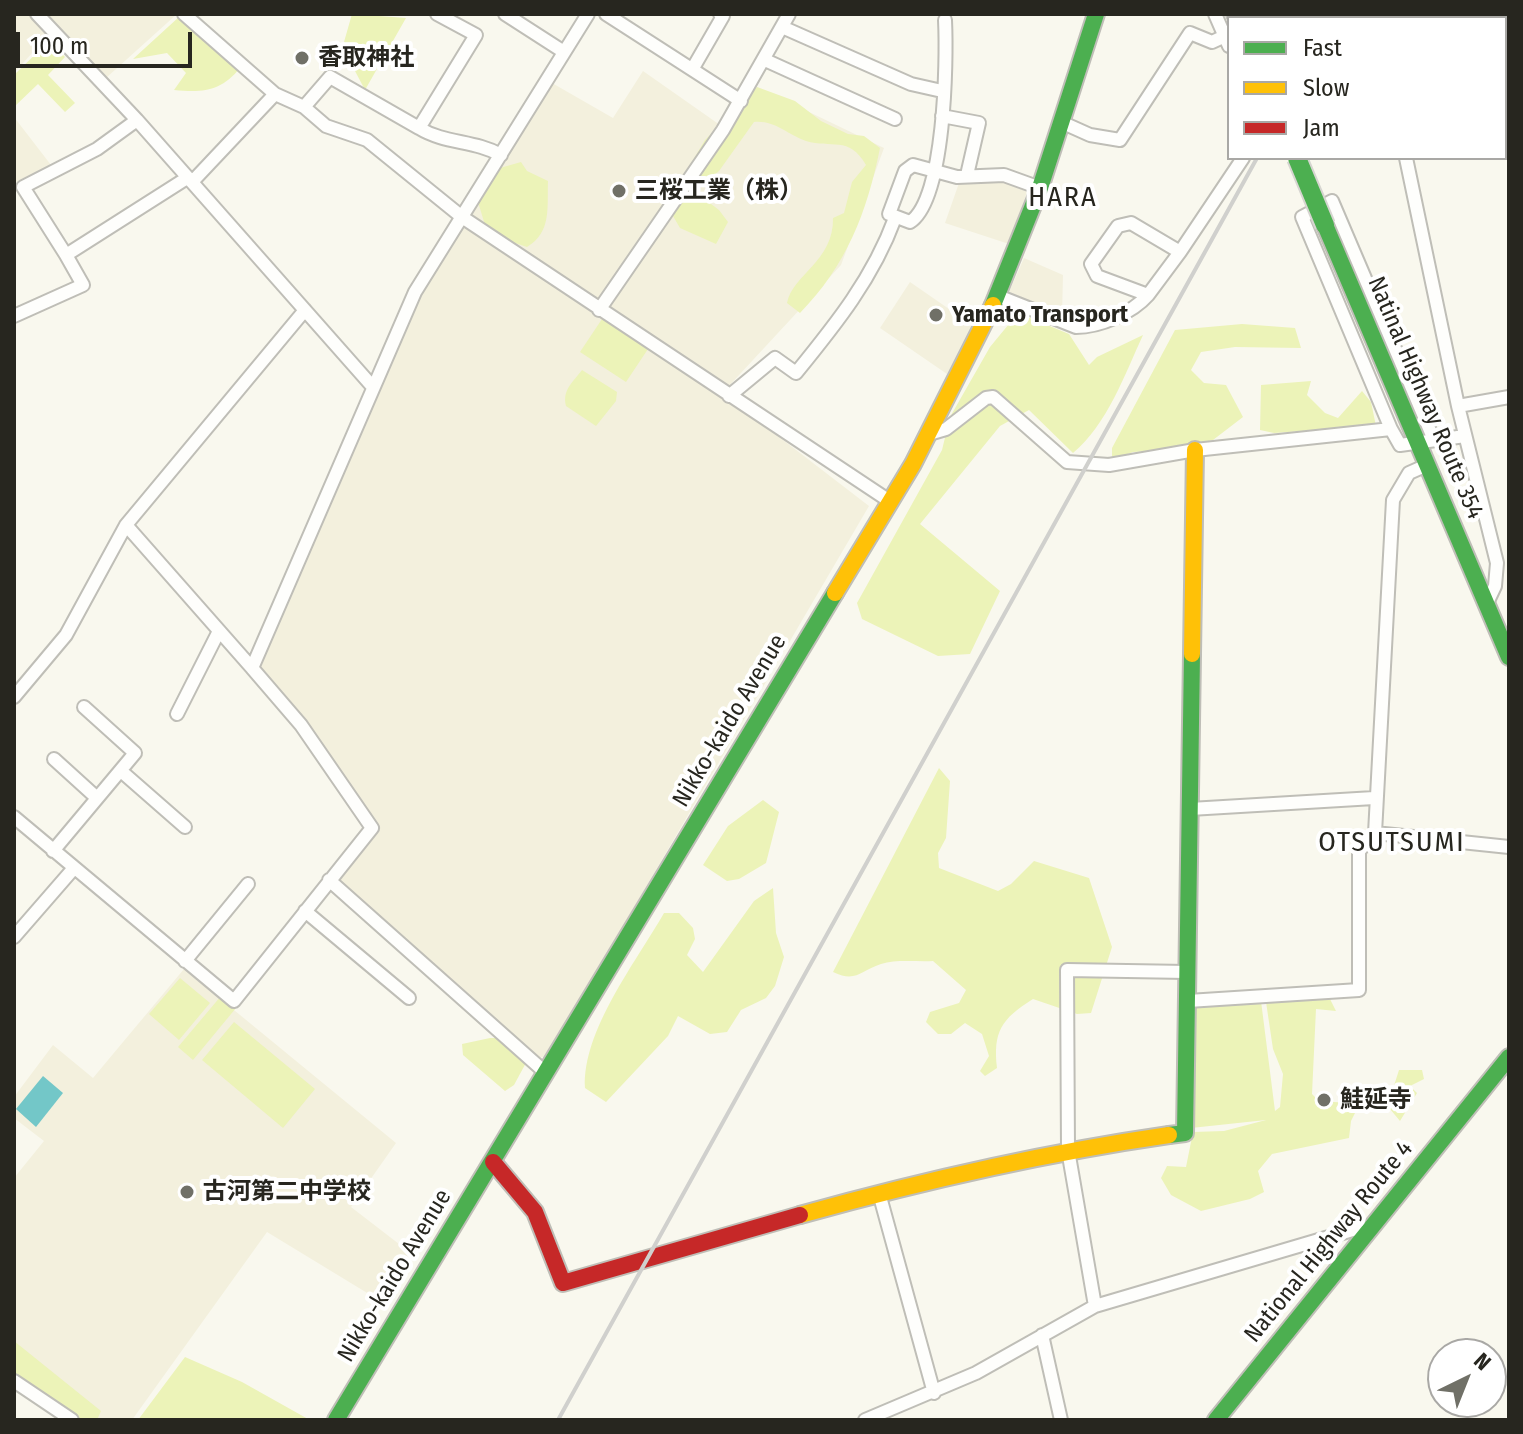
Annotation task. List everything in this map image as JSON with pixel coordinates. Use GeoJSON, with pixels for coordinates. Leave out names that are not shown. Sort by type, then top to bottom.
{"type":"FeatureCollection","features":[{"type":"Feature","properties":{"kind":"main road","name":"Nikko-kaido Avenue"},"geometry":{"type":"LineString","coordinates":[[336,1420],[891,502],[929,434],[998,296],[1040,188],[1096,14]]}},
{"type":"Feature","properties":{"kind":"main road","name":"Natinal Highway Route 354"},"geometry":{"type":"LineString","coordinates":[[1298,160],[1426,442],[1427,465],[1509,657]]}},
{"type":"Feature","properties":{"kind":"main road"},"geometry":{"type":"LineString","coordinates":[[493,1162],[535,1212],[563,1283],[879,1193],[1068,1150],[1185,1133],[1195,450]]}},
{"type":"Feature","properties":{"kind":"main road","name":"National Highway Route 4"},"geometry":{"type":"LineString","coordinates":[[1216,1420],[1509,1057]]}},
{"type":"Feature","properties":{"kind":"street"},"geometry":{"type":"LineString","coordinates":[[37,14],[137,120],[372,386]]}},
{"type":"Feature","properties":{"kind":"street"},"geometry":{"type":"LineString","coordinates":[[184,14],[275,94],[304,107],[326,126],[367,140],[462,217],[891,502]]}},
{"type":"Feature","properties":{"kind":"street"},"geometry":{"type":"LineString","coordinates":[[419,128],[476,35],[437,14]]}},
{"type":"Feature","properties":{"kind":"street"},"geometry":{"type":"LineString","coordinates":[[505,14],[564,52]]}},
{"type":"Feature","properties":{"kind":"street"},"geometry":{"type":"LineString","coordinates":[[606,14],[741,101]]}},
{"type":"Feature","properties":{"kind":"street"},"geometry":{"type":"LineString","coordinates":[[693,68],[723,16],[720,14]]}},
{"type":"Feature","properties":{"kind":"street"},"geometry":{"type":"LineString","coordinates":[[599,310],[741,101],[789,14]]}},
{"type":"Feature","properties":{"kind":"street"},"geometry":{"type":"LineString","coordinates":[[1061,122],[1090,135],[1120,140],[1190,33],[1212,42],[1227,41],[1215,14]]}},
{"type":"Feature","properties":{"kind":"street"},"geometry":{"type":"LineString","coordinates":[[252,668],[415,292],[586,15]]}},
{"type":"Feature","properties":{"kind":"street"},"geometry":{"type":"LineString","coordinates":[[945,20],[942,116],[934,170],[921,215],[910,222],[889,214],[905,171],[913,165],[934,170],[957,177],[1004,175],[1040,188]]}},
{"type":"Feature","properties":{"kind":"street"},"geometry":{"type":"LineString","coordinates":[[782,27],[911,84],[942,91]]}},
{"type":"Feature","properties":{"kind":"street"},"geometry":{"type":"LineString","coordinates":[[765,60],[895,119]]}},
{"type":"Feature","properties":{"kind":"street"},"geometry":{"type":"LineString","coordinates":[[304,107],[330,77],[436,139],[470,142],[501,155]]}},
{"type":"Feature","properties":{"kind":"street"},"geometry":{"type":"LineString","coordinates":[[66,255],[190,180],[275,94]]}},
{"type":"Feature","properties":{"kind":"street"},"geometry":{"type":"LineString","coordinates":[[942,116],[979,123],[967,175]]}},
{"type":"Feature","properties":{"kind":"street"},"geometry":{"type":"LineString","coordinates":[[14,316],[83,285],[66,255],[18,188],[97,149],[137,120]]}},
{"type":"Feature","properties":{"kind":"street"},"geometry":{"type":"LineString","coordinates":[[998,296],[1076,327],[1088,327],[1138,306],[1180,252],[1242,160]]}},
{"type":"Feature","properties":{"kind":"street"},"geometry":{"type":"LineString","coordinates":[[1406,160],[1458,406],[1497,563],[1495,586],[1486,604]]}},
{"type":"Feature","properties":{"kind":"street"},"geometry":{"type":"LineString","coordinates":[[1426,442],[1332,201],[1302,217],[1400,445],[1426,442],[1465,436]]}},
{"type":"Feature","properties":{"kind":"street"},"geometry":{"type":"LineString","coordinates":[[729,396],[775,358],[796,373],[848,309],[883,251],[895,218]]}},
{"type":"Feature","properties":{"kind":"street"},"geometry":{"type":"LineString","coordinates":[[1148,295],[1097,276],[1091,264],[1118,226],[1131,223],[1180,252]]}},
{"type":"Feature","properties":{"kind":"street"},"geometry":{"type":"LineString","coordinates":[[17,688],[66,635],[126,525],[305,310]]}},
{"type":"Feature","properties":{"kind":"street"},"geometry":{"type":"LineString","coordinates":[[929,434],[946,429],[986,398],[993,397],[1067,462],[1109,465],[1195,450],[1391,429]]}},
{"type":"Feature","properties":{"kind":"street"},"geometry":{"type":"LineString","coordinates":[[1458,406],[1509,397]]}},
{"type":"Feature","properties":{"kind":"street"},"geometry":{"type":"LineString","coordinates":[[1188,1001],[1359,990],[1359,851],[1375,833],[1374,798],[1393,500],[1409,473],[1427,465]]}},
{"type":"Feature","properties":{"kind":"street"},"geometry":{"type":"LineString","coordinates":[[14,817],[234,1001],[372,828],[301,725],[126,525]]}},
{"type":"Feature","properties":{"kind":"street"},"geometry":{"type":"LineString","coordinates":[[177,714],[219,631]]}},
{"type":"Feature","properties":{"kind":"street"},"geometry":{"type":"LineString","coordinates":[[53,851],[135,753],[84,707]]}},
{"type":"Feature","properties":{"kind":"street"},"geometry":{"type":"LineString","coordinates":[[54,759],[97,798]]}},
{"type":"Feature","properties":{"kind":"street"},"geometry":{"type":"LineString","coordinates":[[121,771],[185,827]]}},
{"type":"Feature","properties":{"kind":"street"},"geometry":{"type":"LineString","coordinates":[[1190,809],[1374,798]]}},
{"type":"Feature","properties":{"kind":"street"},"geometry":{"type":"LineString","coordinates":[[1375,833],[1509,847]]}},
{"type":"Feature","properties":{"kind":"street"},"geometry":{"type":"LineString","coordinates":[[14,937],[74,868]]}},
{"type":"Feature","properties":{"kind":"street"},"geometry":{"type":"LineString","coordinates":[[329,880],[546,1073]]}},
{"type":"Feature","properties":{"kind":"street"},"geometry":{"type":"LineString","coordinates":[[185,961],[248,884]]}},
{"type":"Feature","properties":{"kind":"street"},"geometry":{"type":"LineString","coordinates":[[305,911],[409,998]]}},
{"type":"Feature","properties":{"kind":"street"},"geometry":{"type":"LineString","coordinates":[[1095,1306],[1068,1150],[1067,970],[1187,972]]}},
{"type":"Feature","properties":{"kind":"street"},"geometry":{"type":"LineString","coordinates":[[879,1193],[934,1393]]}},
{"type":"Feature","properties":{"kind":"street"},"geometry":{"type":"LineString","coordinates":[[865,1420],[934,1393],[1012,1355],[1095,1306],[1356,1229],[1367,1233]]}},
{"type":"Feature","properties":{"kind":"street"},"geometry":{"type":"LineString","coordinates":[[1042,1335],[1061,1420]]}},
{"type":"Feature","properties":{"kind":"street"},"geometry":{"type":"LineString","coordinates":[[14,1381],[72,1420]]}},
{"type":"Feature","properties":{"kind":"street"},"geometry":{"type":"LineString","coordinates":[[46,1420],[52,1408]]}},
{"type":"Feature","properties":{"kind":"shaded area"},"geometry":{"type":"Polygon","coordinates":[[[14,14],[31,14],[52,31],[14,73],[14,14]]]}},
{"type":"Feature","properties":{"kind":"shaded area"},"geometry":{"type":"Polygon","coordinates":[[[44,14],[177,14],[106,78],[44,14]]]}},
{"type":"Feature","properties":{"kind":"shaded area"},"geometry":{"type":"Polygon","coordinates":[[[643,71],[720,125],[597,301],[469,216],[552,83],[613,118],[643,71]]]}},
{"type":"Feature","properties":{"kind":"shaded area"},"geometry":{"type":"Polygon","coordinates":[[[757,87],[884,148],[841,265],[727,388],[605,308],[757,87]]]}},
{"type":"Feature","properties":{"kind":"shaded area"},"geometry":{"type":"Polygon","coordinates":[[[14,117],[51,165],[14,183],[14,117]]]}},
{"type":"Feature","properties":{"kind":"shaded area"},"geometry":{"type":"Polygon","coordinates":[[[1001,180],[1027,192],[1009,244],[945,223],[959,183],[1001,180]]]}},
{"type":"Feature","properties":{"kind":"shaded area"},"geometry":{"type":"Polygon","coordinates":[[[464,227],[744,410],[869,506],[547,1056],[538,1058],[335,877],[374,827],[303,718],[259,667],[419,298],[464,227]]]}},
{"type":"Feature","properties":{"kind":"shaded area"},"geometry":{"type":"Polygon","coordinates":[[[1024,258],[1063,275],[1062,316],[1009,292],[1024,258]]]}},
{"type":"Feature","properties":{"kind":"shaded area"},"geometry":{"type":"Polygon","coordinates":[[[910,282],[975,327],[947,374],[880,328],[910,282]]]}},
{"type":"Feature","properties":{"kind":"shaded area","name":"古河第二中学校"},"geometry":{"type":"Polygon","coordinates":[[[184,969],[396,1143],[351,1207],[412,1254],[382,1302],[267,1232],[132,1420],[92,1420],[14,1370],[14,1178],[44,1141],[14,1118],[14,1097],[53,1045],[93,1078],[184,969]]]}},
{"type":"Feature","properties":{"kind":"green space"},"geometry":{"type":"Polygon","coordinates":[[[352,14],[406,18],[365,90],[355,71],[358,52],[344,42],[352,14]]]}},
{"type":"Feature","properties":{"kind":"green space"},"geometry":{"type":"Polygon","coordinates":[[[180,16],[240,68],[226,82],[211,89],[174,90],[186,73],[167,53],[133,59],[180,16]]]}},
{"type":"Feature","properties":{"kind":"green space"},"geometry":{"type":"Polygon","coordinates":[[[49,41],[65,57],[48,75],[75,103],[65,112],[38,84],[14,107],[14,75],[49,41]]]}},
{"type":"Feature","properties":{"kind":"green space"},"geometry":{"type":"Polygon","coordinates":[[[757,87],[795,101],[821,121],[848,134],[864,136],[880,148],[868,195],[852,237],[830,277],[800,313],[787,303],[790,293],[827,245],[833,218],[844,213],[852,182],[866,165],[853,150],[846,146],[806,141],[775,126],[754,122],[719,171],[694,191],[719,210],[728,222],[716,244],[680,228],[673,216],[680,182],[705,140],[757,87]]]}},
{"type":"Feature","properties":{"kind":"green space"},"geometry":{"type":"Polygon","coordinates":[[[521,162],[527,171],[548,181],[548,209],[544,226],[541,234],[527,247],[509,241],[485,225],[478,202],[500,168],[521,162]]]}},
{"type":"Feature","properties":{"kind":"green space"},"geometry":{"type":"Polygon","coordinates":[[[1018,313],[1069,334],[1089,365],[1097,357],[1143,335],[1105,414],[1073,453],[1029,410],[1000,426],[920,524],[1000,591],[970,654],[938,656],[862,619],[857,603],[942,450],[950,417],[990,347],[1018,313]]]}},
{"type":"Feature","properties":{"kind":"green space"},"geometry":{"type":"Polygon","coordinates":[[[602,319],[648,349],[626,382],[580,352],[602,319]]]}},
{"type":"Feature","properties":{"kind":"green space"},"geometry":{"type":"Polygon","coordinates":[[[1242,324],[1295,328],[1301,348],[1235,347],[1201,352],[1191,370],[1204,383],[1226,385],[1243,417],[1213,440],[1171,450],[1133,452],[1112,460],[1112,448],[1175,330],[1242,324]]]}},
{"type":"Feature","properties":{"kind":"green space"},"geometry":{"type":"Polygon","coordinates":[[[582,370],[617,392],[616,401],[596,426],[566,406],[567,391],[582,370]]]}},
{"type":"Feature","properties":{"kind":"green space"},"geometry":{"type":"Polygon","coordinates":[[[1311,381],[1307,395],[1325,413],[1338,418],[1362,391],[1371,402],[1376,426],[1274,433],[1260,430],[1261,385],[1311,381]]]}},
{"type":"Feature","properties":{"kind":"green space"},"geometry":{"type":"Polygon","coordinates":[[[939,768],[950,781],[946,838],[938,853],[939,868],[998,891],[1011,884],[1034,861],[1089,878],[1112,947],[1091,1013],[1077,1014],[1033,999],[1006,1020],[996,1045],[997,1068],[985,1076],[980,1071],[989,1056],[982,1034],[965,1023],[951,1034],[938,1034],[926,1022],[930,1012],[959,1003],[966,990],[933,961],[887,962],[853,976],[833,972],[939,768]]]}},
{"type":"Feature","properties":{"kind":"green space"},"geometry":{"type":"Polygon","coordinates":[[[763,800],[779,812],[766,863],[739,879],[727,881],[703,865],[728,826],[763,800]]]}},
{"type":"Feature","properties":{"kind":"green space"},"geometry":{"type":"Polygon","coordinates":[[[773,888],[776,933],[784,957],[775,986],[766,998],[741,1010],[727,1032],[710,1034],[678,1016],[668,1036],[606,1102],[585,1088],[586,1066],[601,1020],[664,913],[679,913],[693,928],[695,939],[687,955],[703,972],[754,901],[773,888]]]}},
{"type":"Feature","properties":{"kind":"green space"},"geometry":{"type":"Polygon","coordinates":[[[180,978],[210,1003],[179,1040],[149,1014],[180,978]]]}},
{"type":"Feature","properties":{"kind":"green space"},"geometry":{"type":"Polygon","coordinates":[[[221,996],[236,1008],[193,1060],[178,1047],[221,996]]]}},
{"type":"Feature","properties":{"kind":"green space"},"geometry":{"type":"Polygon","coordinates":[[[1330,999],[1336,1011],[1316,1009],[1312,1094],[1319,1101],[1349,1103],[1359,1097],[1357,1089],[1369,1101],[1390,1098],[1399,1070],[1422,1070],[1424,1079],[1410,1086],[1417,1093],[1400,1121],[1390,1109],[1362,1110],[1359,1105],[1351,1121],[1349,1138],[1272,1154],[1258,1171],[1264,1192],[1250,1199],[1201,1211],[1171,1195],[1161,1178],[1167,1166],[1186,1167],[1193,1132],[1224,1131],[1266,1120],[1191,1128],[1195,1006],[1261,1001],[1275,1111],[1280,1107],[1283,1074],[1273,1049],[1266,1002],[1330,999]]]}},
{"type":"Feature","properties":{"kind":"green space"},"geometry":{"type":"Polygon","coordinates":[[[234,1022],[315,1089],[283,1128],[202,1060],[234,1022]]]}},
{"type":"Feature","properties":{"kind":"green space"},"geometry":{"type":"Polygon","coordinates":[[[500,1038],[527,1061],[514,1085],[505,1091],[463,1055],[462,1044],[500,1038]]]}},
{"type":"Feature","properties":{"kind":"green space"},"geometry":{"type":"Polygon","coordinates":[[[14,1341],[101,1411],[97,1420],[82,1420],[14,1376],[14,1341]]]}},
{"type":"Feature","properties":{"kind":"green space"},"geometry":{"type":"Polygon","coordinates":[[[185,1357],[242,1382],[308,1419],[138,1420],[185,1357]]]}},
{"type":"Feature","properties":{"kind":"water"},"geometry":{"type":"Polygon","coordinates":[[[43,1076],[63,1093],[36,1127],[16,1109],[43,1076]]]}},
{"type":"Feature","properties":{"kind":"railway"},"geometry":{"type":"LineString","coordinates":[[558,1420],[1256,160]]}},
{"type":"Feature","properties":{"kind":"traffic: fast"},"geometry":{"type":"LineString","coordinates":[[993,305],[1040,188],[1096,14]]}},
{"type":"Feature","properties":{"kind":"traffic: fast"},"geometry":{"type":"LineString","coordinates":[[1298,160],[1325,225]]}},
{"type":"Feature","properties":{"kind":"traffic: fast"},"geometry":{"type":"LineString","coordinates":[[1325,225],[1509,657]]}},
{"type":"Feature","properties":{"kind":"traffic: fast"},"geometry":{"type":"LineString","coordinates":[[336,1420],[835,593]]}},
{"type":"Feature","properties":{"kind":"traffic: fast"},"geometry":{"type":"LineString","coordinates":[[1169,1135],[1185,1133],[1192,654]]}},
{"type":"Feature","properties":{"kind":"traffic: fast"},"geometry":{"type":"LineString","coordinates":[[1216,1420],[1509,1057]]}},
{"type":"Feature","properties":{"kind":"traffic: slow"},"geometry":{"type":"LineString","coordinates":[[835,593],[913,464],[993,305]]}},
{"type":"Feature","properties":{"kind":"traffic: slow"},"geometry":{"type":"LineString","coordinates":[[1192,654],[1195,450]]}},
{"type":"Feature","properties":{"kind":"traffic: slow"},"geometry":{"type":"LineString","coordinates":[[800,1215],[983,1169],[1169,1135]]}},
{"type":"Feature","properties":{"kind":"traffic: jam"},"geometry":{"type":"LineString","coordinates":[[493,1162],[535,1212],[563,1283],[800,1215]]}},
{"type":"Feature","properties":{"kind":"place","name":"香取神社"},"geometry":{"type":"Point","coordinates":[302,58]}},
{"type":"Feature","properties":{"kind":"place","name":"三桜工業（株）"},"geometry":{"type":"Point","coordinates":[619,191]}},
{"type":"Feature","properties":{"kind":"place","name":"Yamato Transport"},"geometry":{"type":"Point","coordinates":[936,315]}},
{"type":"Feature","properties":{"kind":"place","name":"鮭延寺"},"geometry":{"type":"Point","coordinates":[1324,1100]}},
{"type":"Feature","properties":{"kind":"place","name":"古河第二中学校"},"geometry":{"type":"Point","coordinates":[187,1192]}},
{"type":"Feature","properties":{"kind":"district","name":"HARA"},"geometry":{"type":"Point","coordinates":[1063,198]}},
{"type":"Feature","properties":{"kind":"district","name":"OTSUTSUMI"},"geometry":{"type":"Point","coordinates":[1392,843]}}]}
